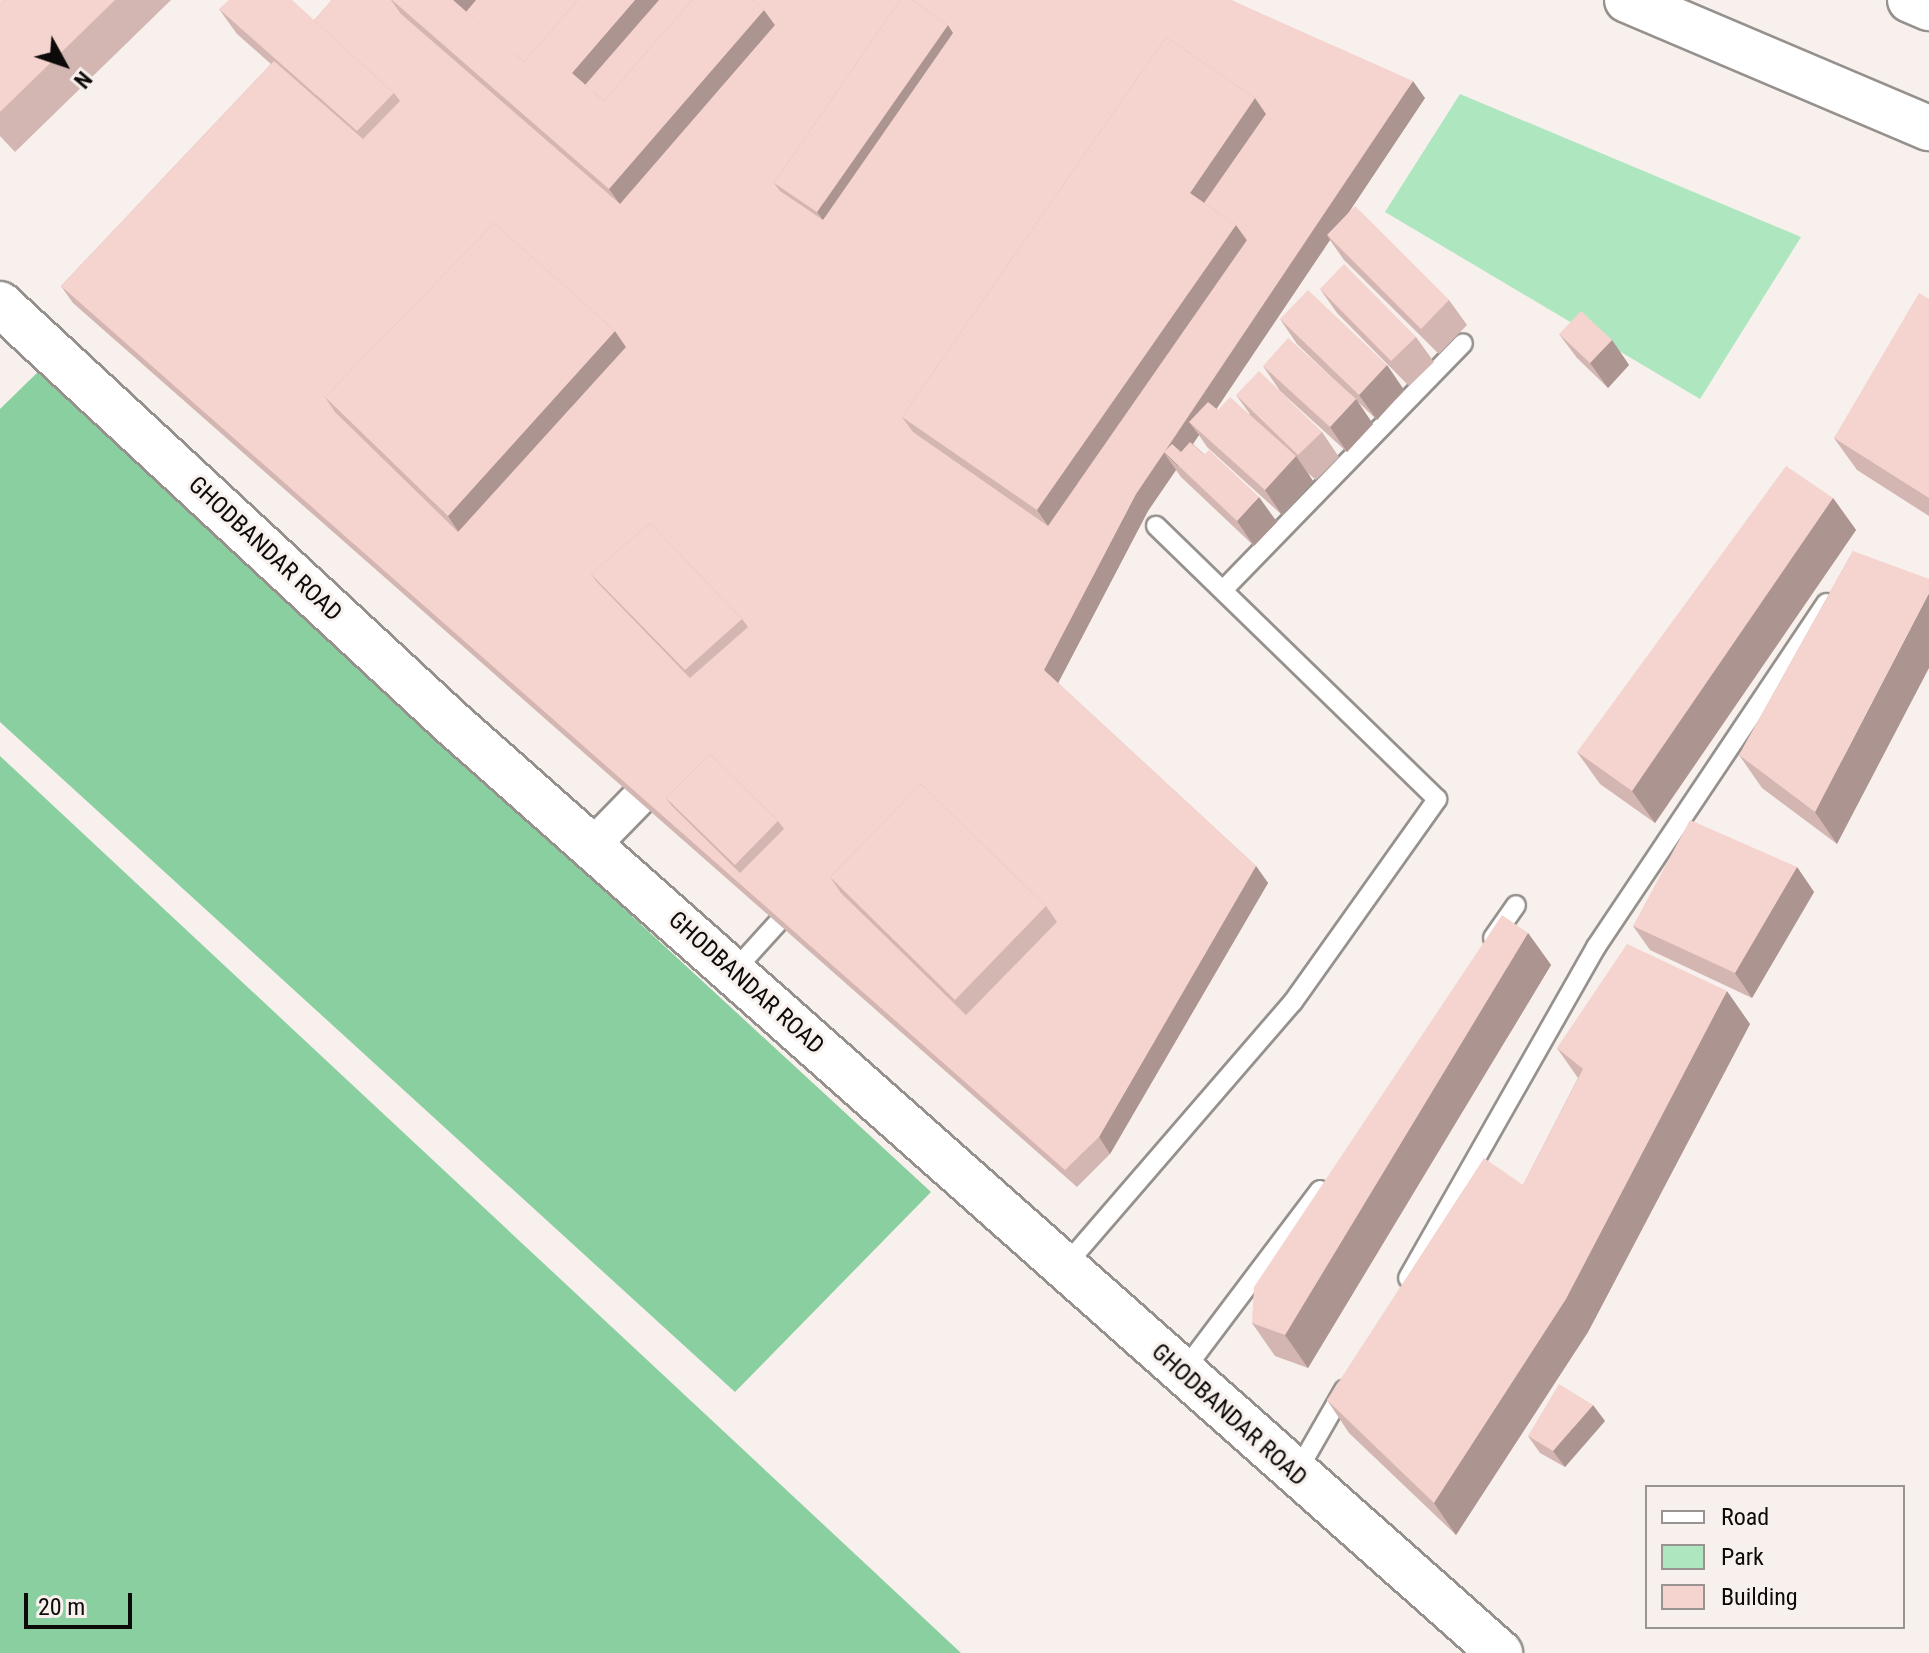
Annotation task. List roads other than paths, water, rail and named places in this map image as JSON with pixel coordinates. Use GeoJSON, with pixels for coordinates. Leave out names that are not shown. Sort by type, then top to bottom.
{"type":"FeatureCollection","features":[{"type":"Feature","properties":{"kind":"street"},"geometry":{"type":"LineString","coordinates":[[1627,0],[1929,128]]}},
{"type":"Feature","properties":{"kind":"street"},"geometry":{"type":"LineString","coordinates":[[1910,0],[1929,8]]}},
{"type":"Feature","properties":{"kind":"street","name":"GHODBANDAR ROAD"},"geometry":{"type":"LineString","coordinates":[[0,304],[592,846],[1296,1475],[1500,1653]]}},
{"type":"Feature","properties":{"kind":"street"},"geometry":{"type":"LineString","coordinates":[[592,846],[689,747]]}},
{"type":"Feature","properties":{"kind":"lane"},"geometry":{"type":"LineString","coordinates":[[1223,590],[1463,343]]}},
{"type":"Feature","properties":{"kind":"lane"},"geometry":{"type":"LineString","coordinates":[[1064,1267],[1293,1002],[1437,799],[1156,526]]}},
{"type":"Feature","properties":{"kind":"lane"},"geometry":{"type":"LineString","coordinates":[[1399,1294],[1596,947],[1836,588]]}},
{"type":"Feature","properties":{"kind":"lane"},"geometry":{"type":"LineString","coordinates":[[734,971],[806,892]]}},
{"type":"Feature","properties":{"kind":"lane"},"geometry":{"type":"LineString","coordinates":[[1480,958],[1516,905]]}},
{"type":"Feature","properties":{"kind":"lane"},"geometry":{"type":"LineString","coordinates":[[1182,1373],[1273,1258],[1336,1166]]}},
{"type":"Feature","properties":{"kind":"lane"},"geometry":{"type":"LineString","coordinates":[[1296,1475],[1351,1378]]}}]}
